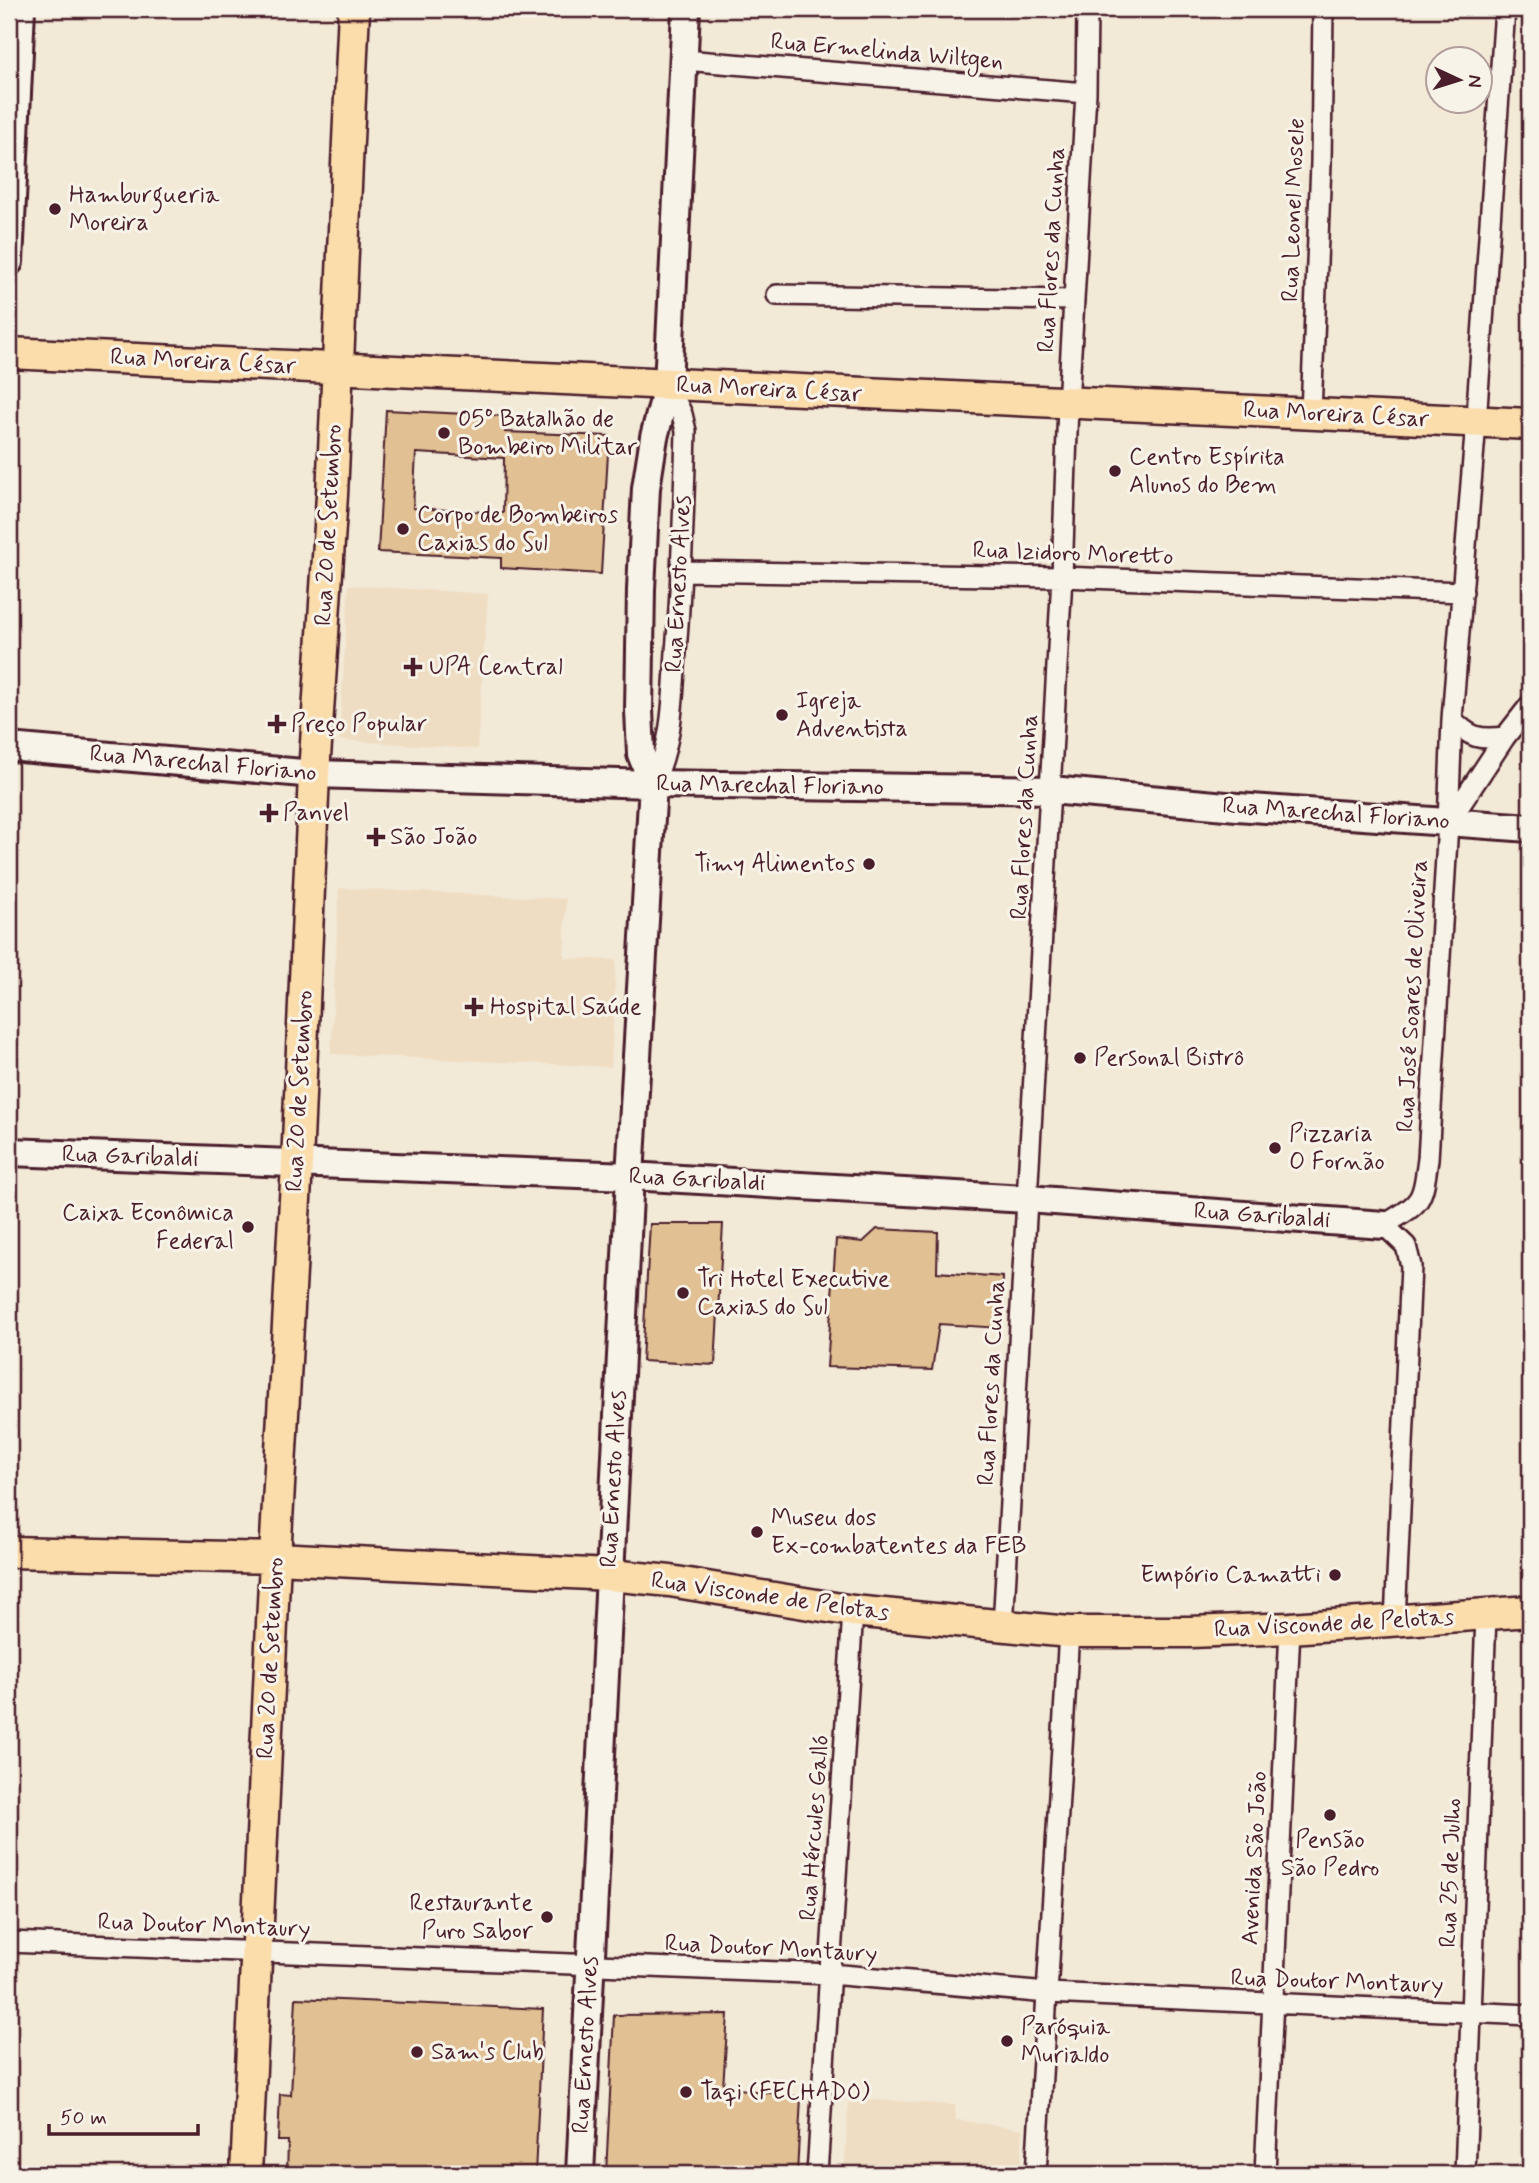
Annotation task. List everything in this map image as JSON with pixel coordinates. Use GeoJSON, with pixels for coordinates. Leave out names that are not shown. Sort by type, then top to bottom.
{"type":"FeatureCollection","features":[{"type":"Feature","properties":{"kind":"main road","name":"Rua 20 de Setembro"},"geometry":{"type":"LineString","coordinates":[[246,2174],[354,9]]}},
{"type":"Feature","properties":{"kind":"main road","name":"Rua Moreira César"},"geometry":{"type":"LineString","coordinates":[[9,353],[1530,424]]}},
{"type":"Feature","properties":{"kind":"main road","name":"Rua Visconde de Pelotas"},"geometry":{"type":"LineString","coordinates":[[9,1552],[276,1558],[610,1575],[670,1581],[853,1611],[1069,1632],[1189,1632],[1290,1628],[1530,1611]]}},
{"type":"Feature","properties":{"kind":"street"},"geometry":{"type":"LineString","coordinates":[[9,262],[21,9]]}},
{"type":"Feature","properties":{"kind":"street","name":"Rua Ernesto Alves"},"geometry":{"type":"LineString","coordinates":[[653,784],[641,754],[641,589],[646,488],[654,437],[668,385],[686,9]]}},
{"type":"Feature","properties":{"kind":"street","name":"Rua Flores da Cunha"},"geometry":{"type":"LineString","coordinates":[[1003,1627],[1051,790],[1073,300],[1086,93],[1087,9]]}},
{"type":"Feature","properties":{"kind":"street","name":"Rua Leonel Mosele"},"geometry":{"type":"LineString","coordinates":[[1311,413],[1321,163],[1323,9]]}},
{"type":"Feature","properties":{"kind":"street","name":"Rua José Soares de Oliveira"},"geometry":{"type":"LineString","coordinates":[[1384,1225],[1417,1205],[1424,1186],[1428,1159],[1448,823],[1451,719],[1476,422],[1505,9]]}},
{"type":"Feature","properties":{"kind":"street","name":"Rua Ermelinda Wiltgen"},"geometry":{"type":"LineString","coordinates":[[684,60],[1086,93]]}},
{"type":"Feature","properties":{"kind":"street"},"geometry":{"type":"LineString","coordinates":[[778,295],[1073,300]]}},
{"type":"Feature","properties":{"kind":"street","name":"Rua Ernesto Alves"},"geometry":{"type":"LineString","coordinates":[[580,2174],[629,1176],[653,784],[662,766],[670,733],[682,571],[686,431],[682,414],[668,385]]}},
{"type":"Feature","properties":{"kind":"street","name":"Rua Izidoro Moretto"},"geometry":{"type":"LineString","coordinates":[[682,571],[1062,577],[1463,592]]}},
{"type":"Feature","properties":{"kind":"street"},"geometry":{"type":"LineString","coordinates":[[1448,823],[1505,737],[1530,705]]}},
{"type":"Feature","properties":{"kind":"street"},"geometry":{"type":"LineString","coordinates":[[1451,719],[1465,732],[1477,738],[1505,737]]}},
{"type":"Feature","properties":{"kind":"street","name":"Rua Marechal Floriano"},"geometry":{"type":"LineString","coordinates":[[9,747],[314,774],[653,784],[1051,790],[1530,828]]}},
{"type":"Feature","properties":{"kind":"street","name":"Rua Garibaldi"},"geometry":{"type":"LineString","coordinates":[[9,1152],[629,1176],[1027,1199],[1384,1225]]}},
{"type":"Feature","properties":{"kind":"street"},"geometry":{"type":"LineString","coordinates":[[1384,1225],[1406,1246],[1411,1266],[1395,1621]]}},
{"type":"Feature","properties":{"kind":"street","name":"Rua Hércules Galló"},"geometry":{"type":"LineString","coordinates":[[817,2174],[853,1611]]}},
{"type":"Feature","properties":{"kind":"street","name":"Rua 25 de Julho"},"geometry":{"type":"LineString","coordinates":[[1465,2174],[1486,1615]]}},
{"type":"Feature","properties":{"kind":"street","name":"Avenida São João"},"geometry":{"type":"LineString","coordinates":[[1265,2174],[1290,1628]]}},
{"type":"Feature","properties":{"kind":"street"},"geometry":{"type":"LineString","coordinates":[[1036,2174],[1069,1632]]}},
{"type":"Feature","properties":{"kind":"street","name":"Rua Doutor Montaury"},"geometry":{"type":"LineString","coordinates":[[9,1942],[830,1974],[1048,1993],[1530,2015]]}},
{"type":"Feature","properties":{"kind":"shaded area","name":"UPA Central"},"geometry":{"type":"Polygon","coordinates":[[[349,585],[488,594],[477,749],[339,740],[349,585]]]}},
{"type":"Feature","properties":{"kind":"shaded area","name":"Hospital Saúde"},"geometry":{"type":"Polygon","coordinates":[[[339,888],[566,899],[564,958],[616,960],[611,1067],[331,1054],[339,888]]]}},
{"type":"Feature","properties":{"kind":"shaded area"},"geometry":{"type":"Polygon","coordinates":[[[849,2098],[955,2105],[956,2120],[1023,2129],[1020,2174],[844,2174],[849,2098]]]}},
{"type":"Feature","properties":{"kind":"building"},"geometry":{"type":"Polygon","coordinates":[[[386,410],[505,416],[505,432],[609,436],[601,574],[501,568],[501,558],[378,552],[386,410]],[[416,453],[413,508],[503,513],[504,458],[416,453]]]}},
{"type":"Feature","properties":{"kind":"building","name":"Tri Hotel Executive Caxias do Sul"},"geometry":{"type":"Polygon","coordinates":[[[650,1224],[723,1224],[715,1365],[642,1361],[650,1224]]]}},
{"type":"Feature","properties":{"kind":"building"},"geometry":{"type":"Polygon","coordinates":[[[877,1229],[938,1232],[937,1272],[1003,1277],[1001,1328],[939,1324],[932,1370],[827,1367],[836,1239],[863,1242],[877,1229]]]}},
{"type":"Feature","properties":{"kind":"building","name":"Sam's Club"},"geometry":{"type":"Polygon","coordinates":[[[296,1998],[543,2009],[535,2174],[287,2174],[288,2141],[278,2141],[280,2094],[291,2095],[296,1998]]]}},
{"type":"Feature","properties":{"kind":"building","name":"Taqi (FECHADO)"},"geometry":{"type":"Polygon","coordinates":[[[728,2014],[723,2087],[801,2097],[797,2174],[606,2174],[614,2015],[728,2014]]]}},
{"type":"Feature","properties":{"kind":"place","name":"Hamburgueria Moreira"},"geometry":{"type":"Point","coordinates":[55,209]}},
{"type":"Feature","properties":{"kind":"place","name":"05º Batalhão de Bombeiro Militar"},"geometry":{"type":"Point","coordinates":[444,433]}},
{"type":"Feature","properties":{"kind":"place","name":"Centro Espírita Alunos do Bem"},"geometry":{"type":"Point","coordinates":[1115,471]}},
{"type":"Feature","properties":{"kind":"place","name":"Corpo de Bombeiros Caxias do Sul"},"geometry":{"type":"Point","coordinates":[403,529]}},
{"type":"Feature","properties":{"kind":"place","name":"UPA Central"},"geometry":{"type":"Point","coordinates":[413,667]}},
{"type":"Feature","properties":{"kind":"place","name":"Igreja Adventista"},"geometry":{"type":"Point","coordinates":[782,715]}},
{"type":"Feature","properties":{"kind":"place","name":"Preço Popular"},"geometry":{"type":"Point","coordinates":[277,724]}},
{"type":"Feature","properties":{"kind":"place","name":"Panvel"},"geometry":{"type":"Point","coordinates":[269,813]}},
{"type":"Feature","properties":{"kind":"place","name":"São João"},"geometry":{"type":"Point","coordinates":[376,837]}},
{"type":"Feature","properties":{"kind":"place","name":"Timy Alimentos"},"geometry":{"type":"Point","coordinates":[869,864]}},
{"type":"Feature","properties":{"kind":"place","name":"Hospital Saúde"},"geometry":{"type":"Point","coordinates":[474,1007]}},
{"type":"Feature","properties":{"kind":"place","name":"Personal Bistrô"},"geometry":{"type":"Point","coordinates":[1080,1058]}},
{"type":"Feature","properties":{"kind":"place","name":"Pizzaria O Fornão"},"geometry":{"type":"Point","coordinates":[1275,1148]}},
{"type":"Feature","properties":{"kind":"place","name":"Caixa Econômica Federal"},"geometry":{"type":"Point","coordinates":[248,1227]}},
{"type":"Feature","properties":{"kind":"place","name":"Tri Hotel Executive Caxias do Sul"},"geometry":{"type":"Point","coordinates":[683,1293]}},
{"type":"Feature","properties":{"kind":"place","name":"Museu dos Ex-combatentes da FEB"},"geometry":{"type":"Point","coordinates":[757,1532]}},
{"type":"Feature","properties":{"kind":"place","name":"Empório Camatti"},"geometry":{"type":"Point","coordinates":[1335,1575]}},
{"type":"Feature","properties":{"kind":"place","name":"Pensão São Pedro"},"geometry":{"type":"Point","coordinates":[1330,1815]}},
{"type":"Feature","properties":{"kind":"place","name":"Restaurante Puro Sabor"},"geometry":{"type":"Point","coordinates":[547,1917]}},
{"type":"Feature","properties":{"kind":"place","name":"Paróquia Murialdo"},"geometry":{"type":"Point","coordinates":[1007,2041]}},
{"type":"Feature","properties":{"kind":"place","name":"Sam's Club"},"geometry":{"type":"Point","coordinates":[417,2052]}},
{"type":"Feature","properties":{"kind":"place","name":"Taqi (FECHADO)"},"geometry":{"type":"Point","coordinates":[686,2092]}}]}
